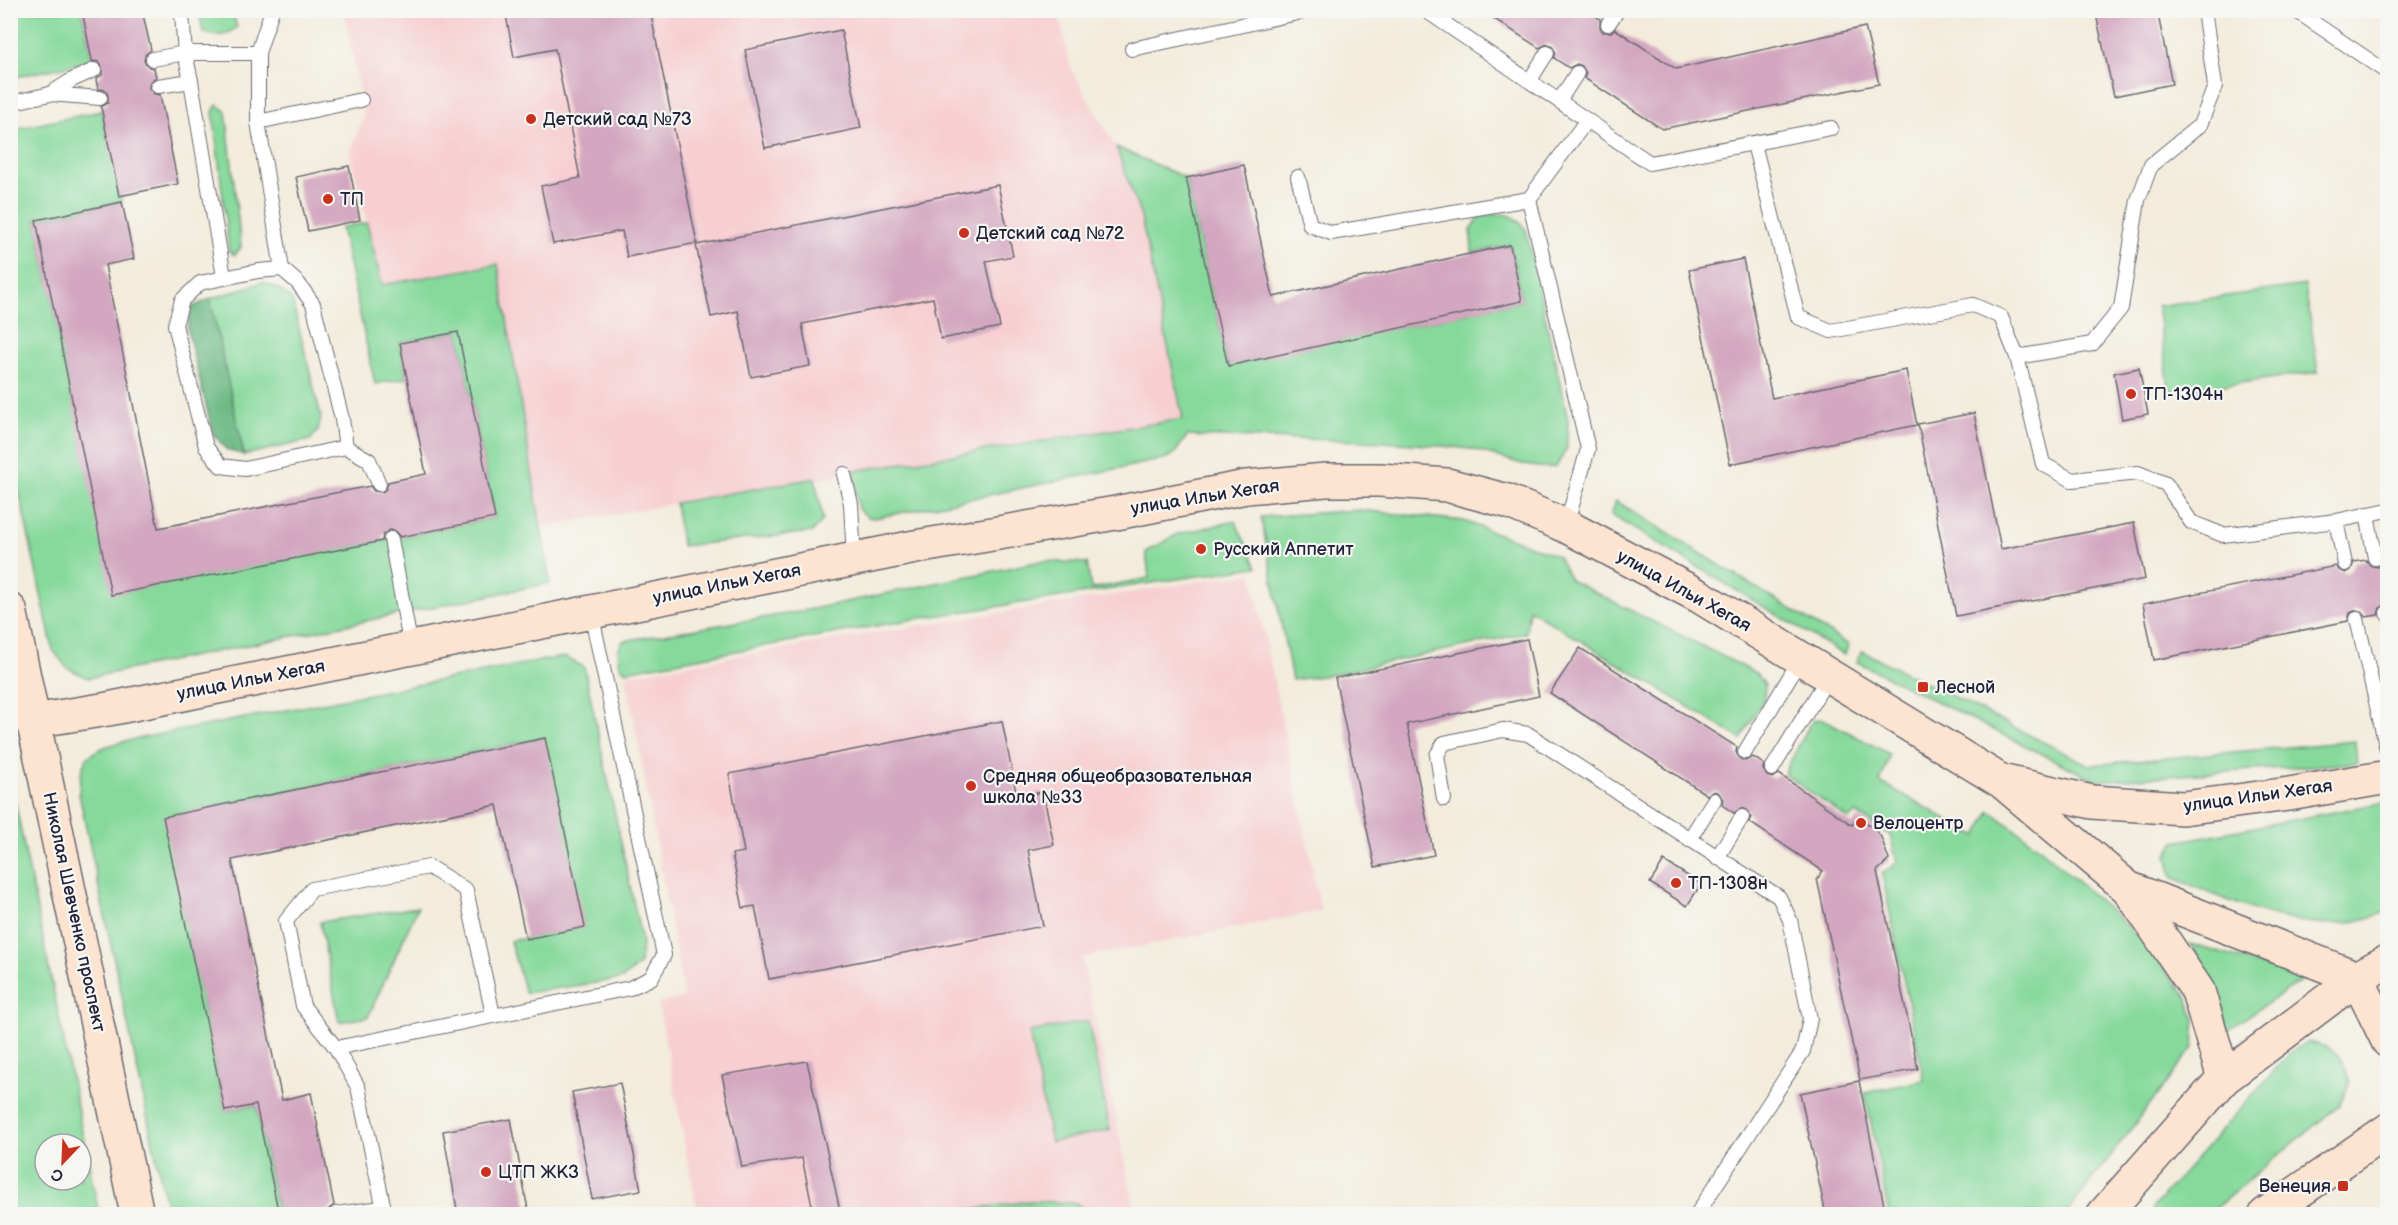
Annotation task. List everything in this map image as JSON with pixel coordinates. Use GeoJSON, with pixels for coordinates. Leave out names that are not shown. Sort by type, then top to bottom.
{"type":"FeatureCollection","features":[{"type":"Feature","properties":{"kind":"main road","name":"улица Ильи Хегая"},"geometry":{"type":"LineString","coordinates":[[22,723],[108,709],[854,558],[1116,513],[1246,487],[1326,480],[1380,480],[1447,485],[1507,501],[1566,526],[1700,596],[2001,781],[2092,802],[2183,808],[2289,794],[2388,777]]}},
{"type":"Feature","properties":{"kind":"main road","name":"Николая Шевченко проспект"},"geometry":{"type":"LineString","coordinates":[[10,610],[22,723],[137,1215]]}},
{"type":"Feature","properties":{"kind":"main road"},"geometry":{"type":"LineString","coordinates":[[2001,781],[2128,888],[2198,991],[2224,1078]]}},
{"type":"Feature","properties":{"kind":"main road"},"geometry":{"type":"LineString","coordinates":[[2128,888],[2357,978],[2388,1041]]}},
{"type":"Feature","properties":{"kind":"main road"},"geometry":{"type":"LineString","coordinates":[[2104,1215],[2127,1202],[2224,1078],[2357,978],[2388,961]]}},
{"type":"Feature","properties":{"kind":"main road"},"geometry":{"type":"LineString","coordinates":[[2266,1215],[2388,1130]]}},
{"type":"Feature","properties":{"kind":"lane"},"geometry":{"type":"LineString","coordinates":[[184,10],[182,14],[185,53],[192,81],[224,277]]}},
{"type":"Feature","properties":{"kind":"lane"},"geometry":{"type":"LineString","coordinates":[[272,10],[258,53],[258,122],[282,269],[298,283],[313,304],[342,419],[346,447]]}},
{"type":"Feature","properties":{"kind":"lane"},"geometry":{"type":"LineString","coordinates":[[1132,49],[1311,10]]}},
{"type":"Feature","properties":{"kind":"lane"},"geometry":{"type":"LineString","coordinates":[[1425,10],[1650,163],[1832,128]]}},
{"type":"Feature","properties":{"kind":"lane"},"geometry":{"type":"LineString","coordinates":[[1608,24],[1618,10]]}},
{"type":"Feature","properties":{"kind":"lane"},"geometry":{"type":"LineString","coordinates":[[2017,357],[2092,344],[2121,308],[2138,201],[2151,165],[2200,125],[2215,86],[2204,10]]}},
{"type":"Feature","properties":{"kind":"lane"},"geometry":{"type":"LineString","coordinates":[[2295,10],[2388,73]]}},
{"type":"Feature","properties":{"kind":"lane"},"geometry":{"type":"LineString","coordinates":[[153,59],[185,53],[258,53]]}},
{"type":"Feature","properties":{"kind":"lane"},"geometry":{"type":"LineString","coordinates":[[1530,80],[1547,53]]}},
{"type":"Feature","properties":{"kind":"lane"},"geometry":{"type":"LineString","coordinates":[[50,94],[94,70]]}},
{"type":"Feature","properties":{"kind":"lane"},"geometry":{"type":"LineString","coordinates":[[1559,101],[1577,73]]}},
{"type":"Feature","properties":{"kind":"lane"},"geometry":{"type":"LineString","coordinates":[[158,86],[192,81]]}},
{"type":"Feature","properties":{"kind":"lane"},"geometry":{"type":"LineString","coordinates":[[10,103],[50,94],[100,98]]}},
{"type":"Feature","properties":{"kind":"lane"},"geometry":{"type":"LineString","coordinates":[[258,122],[361,100]]}},
{"type":"Feature","properties":{"kind":"lane"},"geometry":{"type":"LineString","coordinates":[[1298,177],[1310,225],[1331,233],[1529,199],[1587,120]]}},
{"type":"Feature","properties":{"kind":"lane"},"geometry":{"type":"LineString","coordinates":[[1754,144],[1798,316],[1831,332],[1973,305],[2001,317],[2017,357],[2043,464],[2072,480],[2138,473],[2166,484],[2191,522],[2223,535],[2336,521],[2388,510]]}},
{"type":"Feature","properties":{"kind":"lane"},"geometry":{"type":"LineString","coordinates":[[1529,199],[1588,449],[1566,526]]}},
{"type":"Feature","properties":{"kind":"lane"},"geometry":{"type":"LineString","coordinates":[[282,269],[224,277],[200,283],[182,300],[175,325],[206,447],[221,466],[245,469],[346,447],[369,460],[379,484]]}},
{"type":"Feature","properties":{"kind":"lane"},"geometry":{"type":"LineString","coordinates":[[844,474],[851,504],[854,558]]}},
{"type":"Feature","properties":{"kind":"lane"},"geometry":{"type":"LineString","coordinates":[[2367,514],[2374,558]]}},
{"type":"Feature","properties":{"kind":"lane"},"geometry":{"type":"LineString","coordinates":[[2336,521],[2345,564]]}},
{"type":"Feature","properties":{"kind":"lane"},"geometry":{"type":"LineString","coordinates":[[391,539],[411,648]]}},
{"type":"Feature","properties":{"kind":"lane"},"geometry":{"type":"LineString","coordinates":[[336,1048],[630,988],[651,978],[664,955],[591,612]]}},
{"type":"Feature","properties":{"kind":"lane"},"geometry":{"type":"LineString","coordinates":[[2357,619],[2388,754]]}},
{"type":"Feature","properties":{"kind":"lane"},"geometry":{"type":"LineString","coordinates":[[1745,752],[1801,658]]}},
{"type":"Feature","properties":{"kind":"lane"},"geometry":{"type":"LineString","coordinates":[[1772,769],[1830,674]]}},
{"type":"Feature","properties":{"kind":"lane"},"geometry":{"type":"LineString","coordinates":[[1444,799],[1437,755],[1444,743],[1503,730],[1528,734],[1779,897],[1790,920],[1810,1019],[1803,1051],[1697,1215]]}},
{"type":"Feature","properties":{"kind":"lane"},"geometry":{"type":"LineString","coordinates":[[1689,840],[1714,800]]}},
{"type":"Feature","properties":{"kind":"lane"},"geometry":{"type":"LineString","coordinates":[[1717,858],[1742,818]]}},
{"type":"Feature","properties":{"kind":"lane"},"geometry":{"type":"LineString","coordinates":[[336,1214],[384,1211],[358,1088],[336,1048],[303,1005],[286,921],[312,889],[429,867],[466,890],[493,1015]]}},
{"type":"Feature","properties":{"kind":"shaded area"},"geometry":{"type":"Polygon","coordinates":[[[344,11],[1058,11],[1071,69],[1116,147],[1141,217],[1183,419],[853,471],[541,527],[498,265],[382,285],[350,153],[364,115],[344,11]]]}},
{"type":"Feature","properties":{"kind":"shaded area","name":"Средняя общеобразовательная школа №33"},"geometry":{"type":"Polygon","coordinates":[[[1252,573],[1321,911],[1082,958],[1136,1214],[698,1214],[658,1003],[684,998],[626,675],[1252,573]]]}},
{"type":"Feature","properties":{"kind":"green space"},"geometry":{"type":"Polygon","coordinates":[[[10,11],[82,11],[92,61],[11,78],[10,11]]]}},
{"type":"Feature","properties":{"kind":"green space"},"geometry":{"type":"Polygon","coordinates":[[[199,11],[232,11],[237,27],[221,36],[203,32],[199,11]]]}},
{"type":"Feature","properties":{"kind":"green space"},"geometry":{"type":"Polygon","coordinates":[[[217,105],[226,111],[241,247],[235,255],[229,251],[213,112],[217,105]]]}},
{"type":"Feature","properties":{"kind":"green space"},"geometry":{"type":"Polygon","coordinates":[[[102,111],[122,202],[36,220],[112,594],[495,518],[458,332],[400,343],[407,378],[375,384],[341,227],[367,223],[382,285],[498,264],[550,583],[88,678],[67,668],[53,650],[11,454],[10,130],[102,111]]]}},
{"type":"Feature","properties":{"kind":"green space"},"geometry":{"type":"Polygon","coordinates":[[[1116,147],[1186,178],[1228,365],[1522,301],[1510,245],[1472,253],[1471,230],[1479,217],[1506,214],[1516,219],[1526,230],[1568,420],[1567,448],[1556,467],[1520,464],[1474,450],[1428,445],[1187,436],[1175,453],[1165,459],[875,518],[868,517],[858,509],[853,471],[1183,419],[1141,217],[1116,147]]]}},
{"type":"Feature","properties":{"kind":"green space"},"geometry":{"type":"Polygon","coordinates":[[[263,282],[277,288],[292,300],[321,417],[318,431],[310,440],[244,455],[210,299],[263,282]]]}},
{"type":"Feature","properties":{"kind":"green space"},"geometry":{"type":"Polygon","coordinates":[[[2305,285],[2318,372],[2170,393],[2157,306],[2305,285]]]}},
{"type":"Feature","properties":{"kind":"green space"},"geometry":{"type":"Polygon","coordinates":[[[210,299],[244,455],[227,450],[213,434],[187,329],[192,307],[210,299]]]}},
{"type":"Feature","properties":{"kind":"green space"},"geometry":{"type":"Polygon","coordinates":[[[815,478],[823,520],[812,532],[682,546],[675,503],[815,478]]]}},
{"type":"Feature","properties":{"kind":"green space"},"geometry":{"type":"Polygon","coordinates":[[[1616,501],[1849,645],[1844,655],[1611,515],[1616,501]]]}},
{"type":"Feature","properties":{"kind":"green space"},"geometry":{"type":"Polygon","coordinates":[[[1360,510],[1464,521],[1558,556],[1570,580],[1756,673],[1765,685],[1764,698],[1741,739],[1529,609],[1526,633],[1330,675],[1292,680],[1261,517],[1360,510]]]}},
{"type":"Feature","properties":{"kind":"green space"},"geometry":{"type":"Polygon","coordinates":[[[1235,521],[1257,567],[915,619],[626,671],[620,666],[618,650],[623,641],[798,612],[1041,561],[1087,563],[1091,589],[1149,578],[1146,552],[1178,534],[1235,521]]]}},
{"type":"Feature","properties":{"kind":"green space"},"geometry":{"type":"Polygon","coordinates":[[[1862,651],[2089,765],[2355,741],[2357,763],[2096,781],[1857,662],[1862,651]]]}},
{"type":"Feature","properties":{"kind":"green space"},"geometry":{"type":"Polygon","coordinates":[[[565,657],[584,667],[642,942],[640,964],[622,979],[525,993],[510,941],[584,927],[544,738],[164,817],[225,1111],[256,1105],[278,1213],[168,1214],[79,794],[81,772],[88,758],[100,749],[121,742],[565,657]]]}},
{"type":"Feature","properties":{"kind":"green space"},"geometry":{"type":"Polygon","coordinates":[[[1823,719],[1890,754],[1880,782],[1977,836],[1990,811],[2040,848],[2136,934],[2185,994],[2195,1018],[2193,1048],[2066,1214],[1889,1214],[1865,1093],[1924,1080],[1882,874],[1897,863],[1890,835],[1856,813],[1849,819],[1784,774],[1813,720],[1823,719]]]}},
{"type":"Feature","properties":{"kind":"green space"},"geometry":{"type":"Polygon","coordinates":[[[10,782],[82,1132],[33,1132],[33,1192],[93,1192],[93,1185],[99,1214],[11,1214],[10,782]]]}},
{"type":"Feature","properties":{"kind":"green space"},"geometry":{"type":"Polygon","coordinates":[[[2387,802],[2387,912],[2347,923],[2302,922],[2257,911],[2172,877],[2167,855],[2175,842],[2387,802]]]}},
{"type":"Feature","properties":{"kind":"green space"},"geometry":{"type":"Polygon","coordinates":[[[418,907],[368,1017],[339,1022],[320,922],[418,907]]]}},
{"type":"Feature","properties":{"kind":"green space"},"geometry":{"type":"Polygon","coordinates":[[[2190,944],[2305,978],[2226,1031],[2219,995],[2190,944]]]}},
{"type":"Feature","properties":{"kind":"green space"},"geometry":{"type":"Polygon","coordinates":[[[1088,1021],[1110,1130],[1051,1142],[1029,1032],[1088,1021]]]}},
{"type":"Feature","properties":{"kind":"green space"},"geometry":{"type":"Polygon","coordinates":[[[2306,1042],[2331,1049],[2344,1064],[2350,1082],[2339,1105],[2208,1214],[2152,1214],[2154,1206],[2290,1053],[2306,1042]]]}},
{"type":"Feature","properties":{"kind":"green space"},"geometry":{"type":"Polygon","coordinates":[[[1031,1201],[1076,1203],[1089,1214],[937,1214],[1031,1201]]]}},
{"type":"Feature","properties":{"kind":"building"},"geometry":{"type":"Polygon","coordinates":[[[82,10],[142,10],[151,50],[145,55],[144,61],[149,67],[154,68],[156,77],[150,82],[149,88],[154,94],[160,95],[178,184],[119,196],[101,107],[108,103],[108,95],[105,90],[98,89],[96,79],[102,75],[102,67],[99,62],[92,61],[82,10]]]}},
{"type":"Feature","properties":{"kind":"building"},"geometry":{"type":"Polygon","coordinates":[[[505,10],[650,10],[697,243],[627,257],[622,231],[553,244],[541,186],[580,178],[555,49],[514,57],[505,10]]]}},
{"type":"Feature","properties":{"kind":"building"},"geometry":{"type":"Polygon","coordinates":[[[1481,10],[1587,10],[1600,19],[1603,32],[1611,32],[1615,29],[1676,69],[1865,27],[1879,84],[1662,129],[1584,78],[1586,73],[1582,66],[1577,64],[1569,68],[1554,58],[1556,53],[1552,46],[1547,44],[1539,48],[1481,10]]]}},
{"type":"Feature","properties":{"kind":"building"},"geometry":{"type":"Polygon","coordinates":[[[2095,10],[2157,10],[2172,84],[2114,96],[2095,10]]]}},
{"type":"Feature","properties":{"kind":"building"},"geometry":{"type":"Polygon","coordinates":[[[841,30],[861,128],[765,148],[745,50],[841,30]]]}},
{"type":"Feature","properties":{"kind":"building"},"geometry":{"type":"Polygon","coordinates":[[[1244,165],[1273,297],[1510,245],[1522,301],[1228,366],[1186,178],[1244,165]]]}},
{"type":"Feature","properties":{"kind":"building","name":"ТП"},"geometry":{"type":"Polygon","coordinates":[[[349,166],[360,220],[308,231],[296,177],[349,166]]]}},
{"type":"Feature","properties":{"kind":"building"},"geometry":{"type":"Polygon","coordinates":[[[998,185],[1013,256],[986,261],[1000,327],[941,339],[933,298],[802,324],[810,366],[751,377],[738,311],[711,317],[696,245],[998,185]]]}},
{"type":"Feature","properties":{"kind":"building"},"geometry":{"type":"Polygon","coordinates":[[[122,202],[134,259],[105,265],[158,528],[370,486],[374,491],[382,492],[386,489],[388,482],[426,474],[400,343],[458,332],[495,518],[400,537],[395,531],[389,530],[383,535],[382,541],[111,595],[36,220],[122,202]]]}},
{"type":"Feature","properties":{"kind":"building"},"geometry":{"type":"Polygon","coordinates":[[[1743,259],[1772,398],[1906,370],[1917,425],[1730,464],[1689,270],[1743,259]]]}},
{"type":"Feature","properties":{"kind":"building","name":"ТП-1304н"},"geometry":{"type":"Polygon","coordinates":[[[2139,368],[2148,414],[2122,419],[2114,373],[2139,368]]]}},
{"type":"Feature","properties":{"kind":"building"},"geometry":{"type":"Polygon","coordinates":[[[1974,413],[2001,549],[2134,523],[2145,579],[1956,616],[1918,424],[1974,413]]]}},
{"type":"Feature","properties":{"kind":"building"},"geometry":{"type":"Polygon","coordinates":[[[2388,556],[2388,604],[2380,608],[2378,615],[2366,617],[2363,612],[2356,610],[2350,613],[2348,621],[2154,660],[2143,604],[2336,566],[2346,573],[2351,570],[2354,562],[2366,560],[2371,566],[2377,567],[2383,562],[2384,557],[2388,556]]]}},
{"type":"Feature","properties":{"kind":"building"},"geometry":{"type":"Polygon","coordinates":[[[1527,639],[1539,696],[1407,724],[1434,855],[1375,867],[1335,678],[1527,639]]]}},
{"type":"Feature","properties":{"kind":"building"},"geometry":{"type":"Polygon","coordinates":[[[1580,648],[1737,747],[1736,752],[1740,759],[1745,761],[1753,757],[1764,764],[1763,769],[1767,776],[1772,778],[1779,774],[1852,825],[1858,818],[1872,826],[1881,837],[1889,860],[1877,871],[1918,1069],[1860,1080],[1817,879],[1823,871],[1749,822],[1751,817],[1747,810],[1742,808],[1734,813],[1722,805],[1723,800],[1719,793],[1714,791],[1707,795],[1550,693],[1580,648]]]}},
{"type":"Feature","properties":{"kind":"building"},"geometry":{"type":"Polygon","coordinates":[[[1002,721],[1017,797],[1043,792],[1054,845],[1028,850],[1043,926],[769,979],[755,906],[743,908],[732,854],[744,852],[729,774],[1002,721]]]}},
{"type":"Feature","properties":{"kind":"building"},"geometry":{"type":"Polygon","coordinates":[[[545,738],[585,927],[526,939],[497,805],[232,860],[282,1100],[311,1093],[334,1205],[328,1210],[327,1215],[279,1215],[256,1105],[225,1111],[163,817],[545,738]]]}},
{"type":"Feature","properties":{"kind":"building","name":"ТП-1308н"},"geometry":{"type":"Polygon","coordinates":[[[1664,861],[1701,884],[1687,906],[1650,883],[1664,861]]]}},
{"type":"Feature","properties":{"kind":"building"},"geometry":{"type":"Polygon","coordinates":[[[807,1061],[841,1215],[814,1215],[802,1158],[742,1167],[722,1075],[807,1061]]]}},
{"type":"Feature","properties":{"kind":"building"},"geometry":{"type":"Polygon","coordinates":[[[1859,1081],[1886,1215],[1826,1215],[1800,1093],[1859,1081]]]}},
{"type":"Feature","properties":{"kind":"building"},"geometry":{"type":"Polygon","coordinates":[[[620,1083],[641,1190],[592,1199],[572,1092],[620,1083]]]}},
{"type":"Feature","properties":{"kind":"building","name":"ЦТП ЖК3"},"geometry":{"type":"Polygon","coordinates":[[[511,1119],[529,1215],[458,1215],[443,1131],[511,1119]]]}},
{"type":"Feature","properties":{"kind":"place","name":"Детский сад №73"},"geometry":{"type":"Point","coordinates":[531,119]}},
{"type":"Feature","properties":{"kind":"place","name":"ТП"},"geometry":{"type":"Point","coordinates":[328,199]}},
{"type":"Feature","properties":{"kind":"place","name":"Детский сад №72"},"geometry":{"type":"Point","coordinates":[964,233]}},
{"type":"Feature","properties":{"kind":"place","name":"ТП-1304н"},"geometry":{"type":"Point","coordinates":[2131,394]}},
{"type":"Feature","properties":{"kind":"place","name":"Русский Аппетит"},"geometry":{"type":"Point","coordinates":[1201,549]}},
{"type":"Feature","properties":{"kind":"place","name":"Лесной"},"geometry":{"type":"Point","coordinates":[1923,687]}},
{"type":"Feature","properties":{"kind":"place","name":"Средняя общеобразовательная школа №33"},"geometry":{"type":"Point","coordinates":[971,786]}},
{"type":"Feature","properties":{"kind":"place","name":"Велоцентр"},"geometry":{"type":"Point","coordinates":[1861,823]}},
{"type":"Feature","properties":{"kind":"place","name":"ТП-1308н"},"geometry":{"type":"Point","coordinates":[1676,883]}},
{"type":"Feature","properties":{"kind":"place","name":"ЦТП ЖК3"},"geometry":{"type":"Point","coordinates":[486,1172]}},
{"type":"Feature","properties":{"kind":"place","name":"Венеция"},"geometry":{"type":"Point","coordinates":[2343,1186]}}]}
